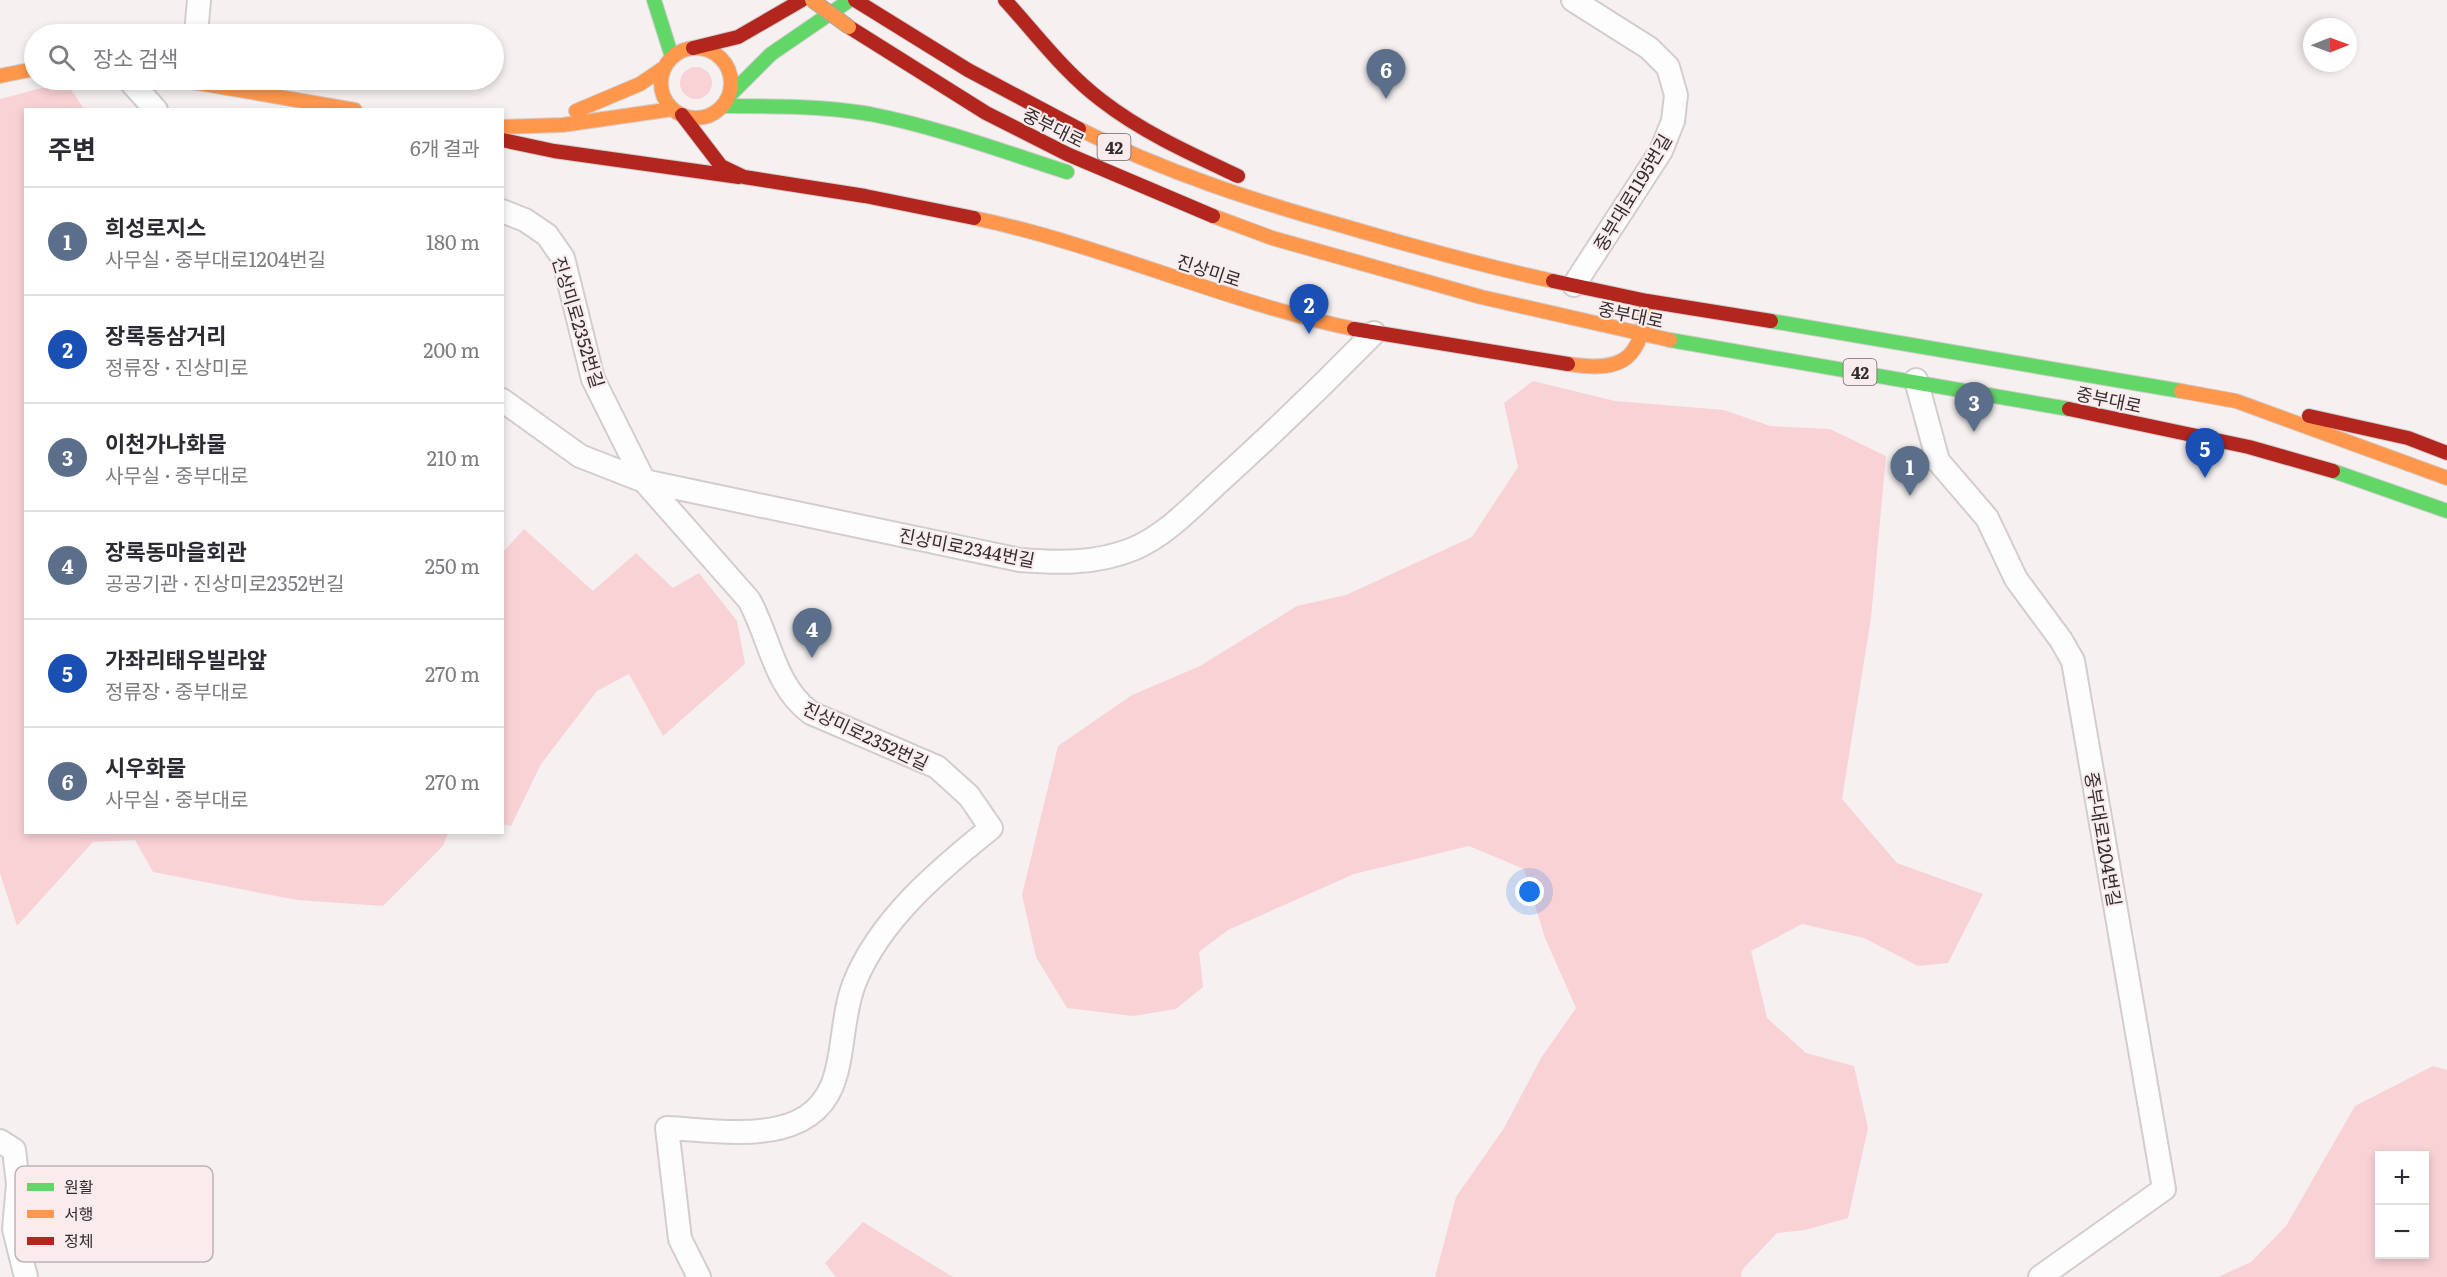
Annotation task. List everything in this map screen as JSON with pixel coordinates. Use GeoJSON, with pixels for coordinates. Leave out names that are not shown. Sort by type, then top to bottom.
{"type":"FeatureCollection","features":[{"type":"Feature","properties":{"kind":"main road"},"geometry":{"type":"LineString","coordinates":[[654,0],[669,62],[661,78],[662,89],[677,112],[721,166]]}},
{"type":"Feature","properties":{"kind":"main road"},"geometry":{"type":"LineString","coordinates":[[523,126],[558,117],[610,98],[640,84],[669,62],[693,48],[735,40],[760,28],[802,0]]}},
{"type":"Feature","properties":{"kind":"main road","name":"중부대로"},"geometry":{"type":"LineString","coordinates":[[812,0],[849,27],[976,107],[1067,154],[1164,196],[1272,238],[1481,297],[1643,336],[2027,400],[2249,447],[2322,467],[2447,511]]}},
{"type":"Feature","properties":{"kind":"main road"},"geometry":{"type":"LineString","coordinates":[[504,127],[562,125],[677,112],[704,118],[723,105],[748,72],[767,54],[849,0]]}},
{"type":"Feature","properties":{"kind":"main road","name":"중부대로"},"geometry":{"type":"LineString","coordinates":[[855,0],[968,70],[1114,147],[1177,174],[1248,199],[1472,263],[1647,301],[2028,363],[2236,400],[2447,478]]}},
{"type":"Feature","properties":{"kind":"main road"},"geometry":{"type":"LineString","coordinates":[[1005,0],[1071,73],[1100,99],[1168,142],[1253,183],[1377,237]]}},
{"type":"Feature","properties":{"kind":"main road"},"geometry":{"type":"LineString","coordinates":[[693,48],[705,48],[724,61],[732,84],[710,129],[710,143],[721,166]]}},
{"type":"Feature","properties":{"kind":"main road"},"geometry":{"type":"LineString","coordinates":[[0,76],[24,71]]}},
{"type":"Feature","properties":{"kind":"main road"},"geometry":{"type":"LineString","coordinates":[[241,90],[332,107]]}},
{"type":"Feature","properties":{"kind":"main road"},"geometry":{"type":"LineString","coordinates":[[723,105],[800,107],[878,116],[944,132],[1272,238]]}},
{"type":"Feature","properties":{"kind":"main road"},"geometry":{"type":"LineString","coordinates":[[504,140],[554,151],[744,177]]}},
{"type":"Feature","properties":{"kind":"main road","name":"진상미로"},"geometry":{"type":"LineString","coordinates":[[721,166],[744,177],[865,196],[1030,230],[1298,317],[1374,333],[1593,368],[1608,368],[1633,357],[1643,336],[1647,301]]}},
{"type":"Feature","properties":{"kind":"main road"},"geometry":{"type":"LineString","coordinates":[[2236,400],[2408,438],[2447,453]]}},
{"type":"Feature","properties":{"kind":"street"},"geometry":{"type":"LineString","coordinates":[[197,24],[200,0]]}},
{"type":"Feature","properties":{"kind":"street","name":"중부대로1195번길"},"geometry":{"type":"LineString","coordinates":[[1573,0],[1649,48],[1668,67],[1676,95],[1673,121],[1661,151],[1574,285]]}},
{"type":"Feature","properties":{"kind":"street"},"geometry":{"type":"LineString","coordinates":[[138,90],[154,108]]}},
{"type":"Feature","properties":{"kind":"street","name":"진상미로2352번길"},"geometry":{"type":"LineString","coordinates":[[504,212],[525,220],[547,235],[563,258],[593,379],[644,481],[749,600],[760,619],[784,684],[797,703],[811,713],[937,767],[969,796],[991,828],[953,858],[894,918],[877,941],[854,985],[837,1072],[831,1090],[821,1106],[809,1117],[790,1126],[765,1131],[667,1128],[680,1239],[699,1277]]}},
{"type":"Feature","properties":{"kind":"street","name":"진상미로2344번길"},"geometry":{"type":"LineString","coordinates":[[504,401],[580,456],[644,481],[1020,560],[1057,563],[1095,560],[1133,549],[1163,532],[1298,410],[1374,333]]}},
{"type":"Feature","properties":{"kind":"street","name":"중부대로1204번길"},"geometry":{"type":"LineString","coordinates":[[1916,381],[1938,460],[1987,518],[2016,579],[2061,640],[2073,661],[2164,1189],[2040,1277]]}},
{"type":"Feature","properties":{"kind":"street"},"geometry":{"type":"LineString","coordinates":[[0,1141],[14,1149],[16,1166]]}},
{"type":"Feature","properties":{"kind":"street"},"geometry":{"type":"LineString","coordinates":[[15,1218],[15,1233]]}},
{"type":"Feature","properties":{"kind":"street"},"geometry":{"type":"LineString","coordinates":[[22,1262],[26,1277]]}},
{"type":"Feature","properties":{"kind":"shaded area"},"geometry":{"type":"Polygon","coordinates":[[[696,67],[707,72],[712,83],[707,94],[696,99],[685,94],[680,83],[685,72],[696,67]]]}},
{"type":"Feature","properties":{"kind":"shaded area"},"geometry":{"type":"Polygon","coordinates":[[[34,90],[71,90],[83,108],[24,108],[24,834],[448,834],[443,846],[383,906],[297,900],[153,872],[135,840],[93,842],[17,926],[0,873],[0,99],[34,90]]]}},
{"type":"Feature","properties":{"kind":"shaded area"},"geometry":{"type":"Polygon","coordinates":[[[1533,381],[1615,401],[1724,410],[1770,426],[1830,429],[1886,456],[1871,618],[1842,799],[1897,863],[1983,894],[1948,963],[1918,966],[1864,938],[1802,924],[1751,951],[1767,1018],[1806,1053],[1854,1066],[1868,1128],[1848,1218],[1805,1230],[1777,1233],[1742,1270],[1741,1277],[1435,1277],[1456,1197],[1504,1128],[1541,1058],[1576,1008],[1545,938],[1524,869],[1469,846],[1354,874],[1228,930],[1199,952],[1203,987],[1176,1009],[1133,1016],[1067,1008],[1036,957],[1022,895],[1058,746],[1132,695],[1200,666],[1297,606],[1346,595],[1472,537],[1518,467],[1504,403],[1533,381]]]}},
{"type":"Feature","properties":{"kind":"shaded area"},"geometry":{"type":"Polygon","coordinates":[[[524,529],[593,591],[636,553],[673,588],[699,573],[737,621],[745,664],[663,736],[629,674],[597,691],[541,764],[511,826],[504,824],[504,551],[524,529]]]}},
{"type":"Feature","properties":{"kind":"shaded area"},"geometry":{"type":"Polygon","coordinates":[[[2433,1066],[2447,1070],[2447,1277],[2218,1277],[2251,1262],[2286,1226],[2355,1106],[2433,1066]]]}},
{"type":"Feature","properties":{"kind":"shaded area"},"geometry":{"type":"Polygon","coordinates":[[[863,1222],[953,1277],[836,1277],[825,1263],[863,1222]]]}},
{"type":"Feature","properties":{"kind":"traffic: fast"},"geometry":{"type":"LineString","coordinates":[[654,0],[672,57]]}},
{"type":"Feature","properties":{"kind":"traffic: fast"},"geometry":{"type":"LineString","coordinates":[[730,95],[771,54],[850,0]]}},
{"type":"Feature","properties":{"kind":"traffic: fast"},"geometry":{"type":"LineString","coordinates":[[724,106],[816,108],[870,114],[945,133],[1067,172]]}},
{"type":"Feature","properties":{"kind":"traffic: fast"},"geometry":{"type":"LineString","coordinates":[[1771,321],[2181,391]]}},
{"type":"Feature","properties":{"kind":"traffic: fast"},"geometry":{"type":"LineString","coordinates":[[1670,340],[2069,409]]}},
{"type":"Feature","properties":{"kind":"traffic: fast"},"geometry":{"type":"LineString","coordinates":[[2333,471],[2447,511]]}},
{"type":"Feature","properties":{"kind":"traffic: slow"},"geometry":{"type":"LineString","coordinates":[[812,0],[849,27]]}},
{"type":"Feature","properties":{"kind":"traffic: slow"},"geometry":{"type":"LineString","coordinates":[[696,48],[709,51],[721,58],[728,70],[731,83],[728,96],[721,108],[709,115],[696,118],[683,115],[671,108],[664,96],[661,83],[664,70],[671,58],[683,51],[696,48]]}},
{"type":"Feature","properties":{"kind":"traffic: slow"},"geometry":{"type":"LineString","coordinates":[[576,111],[640,84],[665,67]]}},
{"type":"Feature","properties":{"kind":"traffic: slow"},"geometry":{"type":"LineString","coordinates":[[0,76],[24,71]]}},
{"type":"Feature","properties":{"kind":"traffic: slow"},"geometry":{"type":"LineString","coordinates":[[239,90],[343,108]]}},
{"type":"Feature","properties":{"kind":"traffic: slow"},"geometry":{"type":"LineString","coordinates":[[504,127],[562,125],[673,109]]}},
{"type":"Feature","properties":{"kind":"traffic: slow"},"geometry":{"type":"LineString","coordinates":[[1079,129],[1144,159],[1244,196],[1424,249],[1553,281]]}},
{"type":"Feature","properties":{"kind":"traffic: slow"},"geometry":{"type":"LineString","coordinates":[[1213,216],[1272,238],[1481,297],[1670,340]]}},
{"type":"Feature","properties":{"kind":"traffic: slow"},"geometry":{"type":"LineString","coordinates":[[974,218],[1070,243],[1258,304],[1354,329]]}},
{"type":"Feature","properties":{"kind":"traffic: slow"},"geometry":{"type":"LineString","coordinates":[[1568,364],[1604,366],[1617,363],[1627,357],[1635,348],[1640,336],[1647,301]]}},
{"type":"Feature","properties":{"kind":"traffic: slow"},"geometry":{"type":"LineString","coordinates":[[2181,391],[2236,401],[2447,478]]}},
{"type":"Feature","properties":{"kind":"traffic: jam"},"geometry":{"type":"LineString","coordinates":[[693,48],[738,37],[802,0]]}},
{"type":"Feature","properties":{"kind":"traffic: jam"},"geometry":{"type":"LineString","coordinates":[[855,0],[968,70],[1079,129]]}},
{"type":"Feature","properties":{"kind":"traffic: jam"},"geometry":{"type":"LineString","coordinates":[[1005,0],[1063,65],[1101,100],[1150,132],[1238,176]]}},
{"type":"Feature","properties":{"kind":"traffic: jam"},"geometry":{"type":"LineString","coordinates":[[849,27],[986,113],[1067,154],[1213,216]]}},
{"type":"Feature","properties":{"kind":"traffic: jam"},"geometry":{"type":"LineString","coordinates":[[682,115],[721,166],[744,177],[865,196],[974,218]]}},
{"type":"Feature","properties":{"kind":"traffic: jam"},"geometry":{"type":"LineString","coordinates":[[504,140],[554,151],[739,177]]}},
{"type":"Feature","properties":{"kind":"traffic: jam"},"geometry":{"type":"LineString","coordinates":[[1553,281],[1647,301],[1771,321]]}},
{"type":"Feature","properties":{"kind":"traffic: jam"},"geometry":{"type":"LineString","coordinates":[[1354,329],[1568,364]]}},
{"type":"Feature","properties":{"kind":"traffic: jam"},"geometry":{"type":"LineString","coordinates":[[2069,409],[2249,447],[2333,471]]}},
{"type":"Feature","properties":{"kind":"traffic: jam"},"geometry":{"type":"LineString","coordinates":[[2309,416],[2408,438],[2447,453]]}},
{"type":"Feature","properties":{"kind":"place","name":"시우화물"},"geometry":{"type":"Point","coordinates":[1386,99]}},
{"type":"Feature","properties":{"kind":"place","name":"장록동삼거리"},"geometry":{"type":"Point","coordinates":[1309,334]}},
{"type":"Feature","properties":{"kind":"place","name":"이천가나화물"},"geometry":{"type":"Point","coordinates":[1974,432]}},
{"type":"Feature","properties":{"kind":"place","name":"가좌리태우빌라앞"},"geometry":{"type":"Point","coordinates":[2205,478]}},
{"type":"Feature","properties":{"kind":"place","name":"희성로지스"},"geometry":{"type":"Point","coordinates":[1910,496]}},
{"type":"Feature","properties":{"kind":"place","name":"장록동마을회관"},"geometry":{"type":"Point","coordinates":[812,658]}}]}
